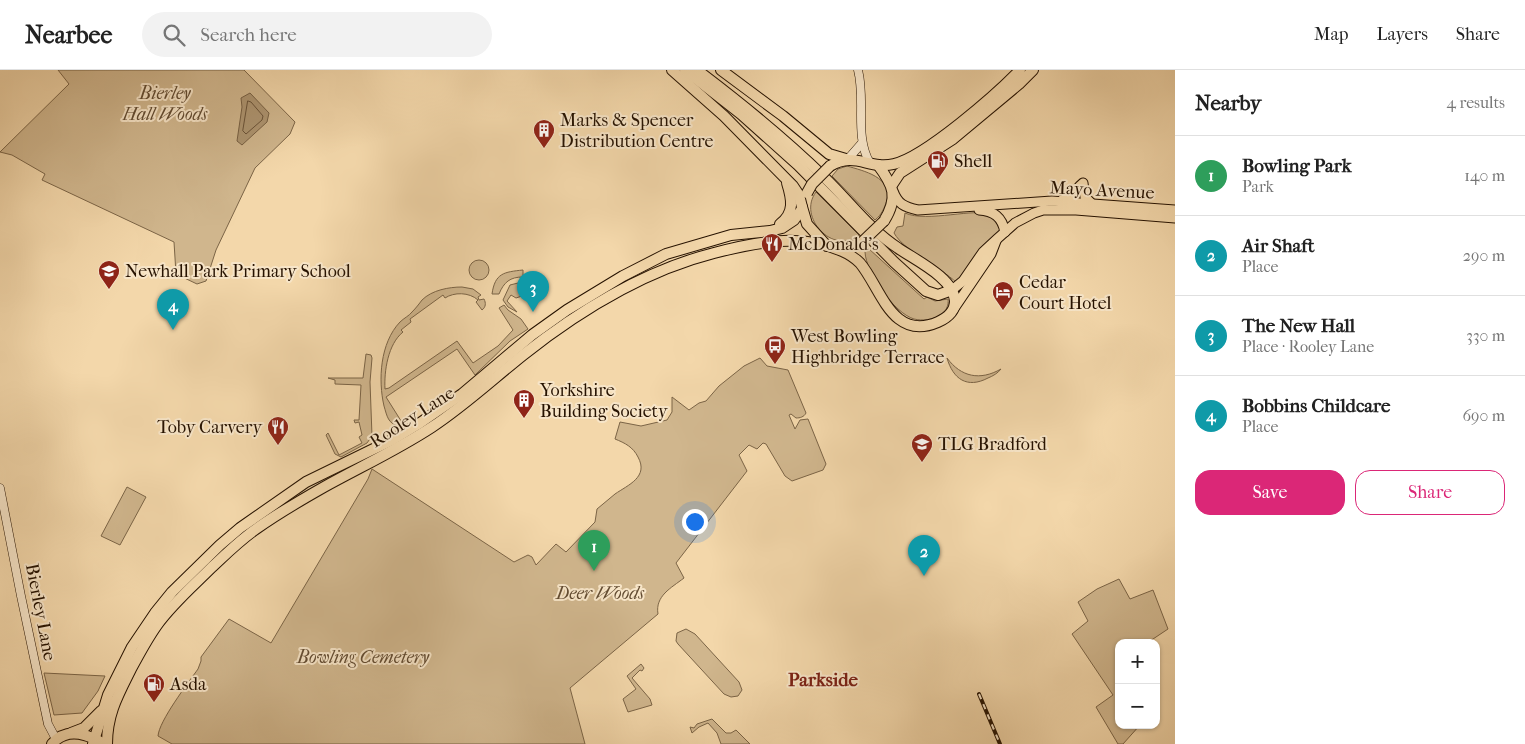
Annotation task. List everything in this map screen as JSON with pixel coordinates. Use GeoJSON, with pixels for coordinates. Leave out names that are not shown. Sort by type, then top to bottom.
{"type":"FeatureCollection","features":[{"type":"Feature","properties":{"kind":"highway"},"geometry":{"type":"LineString","coordinates":[[672,70],[724,116],[796,190],[807,224],[828,246],[841,250],[859,262],[885,305],[901,320],[913,325],[928,325],[944,319],[953,310],[955,300],[952,290],[940,276],[889,242],[806,159],[744,105],[697,70]]}},
{"type":"Feature","properties":{"kind":"highway"},"geometry":{"type":"LineString","coordinates":[[685,70],[741,114],[798,164],[921,287],[936,295],[952,290]]}},
{"type":"Feature","properties":{"kind":"highway"},"geometry":{"type":"LineString","coordinates":[[720,70],[783,116],[829,154],[874,164],[901,162],[937,140],[975,110],[1020,70]]}},
{"type":"Feature","properties":{"kind":"highway"},"geometry":{"type":"LineString","coordinates":[[841,250],[861,243],[884,221],[888,214],[892,188],[900,173],[953,139],[1033,70]]}},
{"type":"Feature","properties":{"kind":"highway"},"geometry":{"type":"LineString","coordinates":[[802,208],[812,184],[830,166],[848,159]]}},
{"type":"Feature","properties":{"kind":"highway"},"geometry":{"type":"LineString","coordinates":[[874,164],[892,188]]}},
{"type":"Feature","properties":{"kind":"highway"},"geometry":{"type":"LineString","coordinates":[[754,233],[780,224],[789,215],[792,199],[786,180]]}},
{"type":"Feature","properties":{"kind":"highway","name":"Rooley Lane"},"geometry":{"type":"LineString","coordinates":[[70,734],[97,742],[103,708],[115,679],[132,647],[161,606],[172,592],[220,545],[260,513],[306,482],[420,423],[462,394],[532,335],[567,310],[623,276],[666,254],[725,237],[782,228],[793,221],[802,208]]}},
{"type":"Feature","properties":{"kind":"highway","name":"Rooley Lane"},"geometry":{"type":"LineString","coordinates":[[108,744],[110,714],[118,694],[138,655],[158,623],[226,554],[253,531],[324,487],[395,450],[434,426],[534,347],[588,309],[620,290],[672,265],[734,248],[780,240],[828,246]]}},
{"type":"Feature","properties":{"kind":"highway"},"geometry":{"type":"LineString","coordinates":[[54,742],[84,728],[103,708]]}},
{"type":"Feature","properties":{"kind":"main road"},"geometry":{"type":"LineString","coordinates":[[952,290],[963,281],[983,252],[1026,216],[1068,199],[1083,183],[1085,197],[1091,203]]}},
{"type":"Feature","properties":{"kind":"main road"},"geometry":{"type":"LineString","coordinates":[[892,188],[897,200],[903,206],[918,210],[966,208],[993,213],[1002,222],[1005,232]]}},
{"type":"Feature","properties":{"kind":"main road","name":"Mayo Avenue"},"geometry":{"type":"LineString","coordinates":[[966,208],[1027,203],[1076,210],[1175,218]]}},
{"type":"Feature","properties":{"kind":"main road","name":"Mayo Avenue"},"geometry":{"type":"LineString","coordinates":[[1052,206],[1091,203],[1175,210]]}},
{"type":"Feature","properties":{"kind":"main road"},"geometry":{"type":"LineString","coordinates":[[953,310],[991,254],[997,239]]}},
{"type":"Feature","properties":{"kind":"street"},"geometry":{"type":"LineString","coordinates":[[858,70],[861,88],[862,143],[874,164]]}},
{"type":"Feature","properties":{"kind":"street"},"geometry":{"type":"LineString","coordinates":[[848,159],[862,143]]}},
{"type":"Feature","properties":{"kind":"street","name":"Bierley Lane"},"geometry":{"type":"LineString","coordinates":[[0,488],[48,724],[54,742]]}},
{"type":"Feature","properties":{"kind":"green space","name":"Bierley Hall Woods"},"geometry":{"type":"Polygon","coordinates":[[[58,70],[244,70],[295,122],[290,134],[255,168],[216,250],[206,281],[197,284],[176,274],[174,242],[42,180],[45,174],[12,155],[0,152],[69,84],[58,70]]]}},
{"type":"Feature","properties":{"kind":"green space"},"geometry":{"type":"Polygon","coordinates":[[[847,166],[875,176],[885,186],[887,200],[875,220],[832,176],[838,169],[847,166]]]}},
{"type":"Feature","properties":{"kind":"green space"},"geometry":{"type":"Polygon","coordinates":[[[816,192],[859,235],[849,240],[839,241],[821,231],[814,222],[811,212],[811,202],[816,192]]]}},
{"type":"Feature","properties":{"kind":"green space"},"geometry":{"type":"Polygon","coordinates":[[[905,213],[914,216],[938,216],[984,213],[990,215],[1001,226],[1000,230],[987,243],[957,283],[914,253],[899,240],[894,233],[897,227],[903,226],[905,213]]]}},
{"type":"Feature","properties":{"kind":"green space"},"geometry":{"type":"Polygon","coordinates":[[[868,248],[924,299],[927,297],[935,301],[948,299],[944,312],[934,318],[920,320],[906,315],[898,309],[882,291],[870,270],[865,252],[868,248]]]}},
{"type":"Feature","properties":{"kind":"green space"},"geometry":{"type":"Polygon","coordinates":[[[479,260],[486,263],[489,270],[486,277],[479,280],[472,277],[469,270],[472,263],[479,260]]]}},
{"type":"Feature","properties":{"kind":"green space"},"geometry":{"type":"Polygon","coordinates":[[[523,270],[523,277],[511,279],[505,283],[499,294],[492,294],[493,287],[498,278],[506,273],[523,270]]]}},
{"type":"Feature","properties":{"kind":"green space"},"geometry":{"type":"Polygon","coordinates":[[[518,283],[524,288],[522,296],[516,298],[511,295],[507,301],[517,312],[508,307],[503,300],[510,285],[518,283]]]}},
{"type":"Feature","properties":{"kind":"green space"},"geometry":{"type":"Polygon","coordinates":[[[462,287],[473,289],[481,295],[478,297],[479,300],[484,299],[484,308],[482,310],[476,302],[478,300],[470,295],[457,294],[445,298],[443,295],[410,319],[411,322],[401,330],[403,332],[390,351],[386,366],[385,389],[457,341],[473,363],[498,346],[513,330],[499,308],[504,305],[521,319],[528,329],[510,341],[475,375],[457,349],[386,397],[403,424],[395,425],[387,416],[381,385],[382,362],[388,340],[400,322],[426,297],[441,290],[462,287]]]}},
{"type":"Feature","properties":{"kind":"green space"},"geometry":{"type":"Polygon","coordinates":[[[366,354],[371,355],[372,358],[370,382],[372,436],[367,443],[341,457],[335,454],[326,435],[328,433],[339,455],[362,443],[359,437],[362,435],[359,422],[355,423],[354,420],[359,420],[361,385],[335,384],[335,380],[328,378],[363,378],[366,354]]]}},
{"type":"Feature","properties":{"kind":"green space"},"geometry":{"type":"Polygon","coordinates":[[[760,358],[767,366],[788,370],[806,413],[799,418],[791,414],[789,415],[795,429],[800,420],[808,419],[826,464],[823,470],[792,481],[785,476],[766,444],[763,443],[757,449],[749,445],[739,455],[747,471],[676,563],[684,578],[661,597],[658,614],[570,688],[585,744],[172,744],[158,736],[168,712],[198,669],[201,657],[229,619],[271,643],[368,479],[372,469],[514,562],[528,555],[532,557],[536,565],[556,544],[566,552],[595,522],[597,509],[636,480],[639,475],[641,464],[634,451],[615,439],[620,422],[641,426],[667,420],[672,412],[672,397],[689,410],[699,403],[706,401],[719,386],[744,366],[760,358]]]}},
{"type":"Feature","properties":{"kind":"green space"},"geometry":{"type":"Polygon","coordinates":[[[947,358],[958,369],[971,375],[986,375],[1001,369],[994,375],[980,381],[967,382],[953,372],[947,358]]]}},
{"type":"Feature","properties":{"kind":"green space"},"geometry":{"type":"Polygon","coordinates":[[[127,487],[146,497],[120,545],[101,536],[127,487]]]}},
{"type":"Feature","properties":{"kind":"green space"},"geometry":{"type":"Polygon","coordinates":[[[1119,579],[1130,599],[1153,590],[1168,629],[1153,639],[1115,639],[1115,729],[1136,729],[1123,744],[1118,744],[1096,707],[1113,695],[1072,634],[1088,621],[1078,602],[1097,589],[1119,579]]]}},
{"type":"Feature","properties":{"kind":"green space"},"geometry":{"type":"Polygon","coordinates":[[[686,629],[695,634],[739,682],[742,690],[738,696],[731,697],[724,694],[678,644],[676,641],[677,633],[686,629]]]}},
{"type":"Feature","properties":{"kind":"green space"},"geometry":{"type":"Polygon","coordinates":[[[641,664],[644,668],[632,678],[650,699],[652,705],[628,712],[623,699],[636,689],[627,676],[641,664]]]}},
{"type":"Feature","properties":{"kind":"green space"},"geometry":{"type":"Polygon","coordinates":[[[44,673],[105,676],[98,691],[82,713],[54,715],[44,673]]]}},
{"type":"Feature","properties":{"kind":"green space"},"geometry":{"type":"Polygon","coordinates":[[[712,719],[726,733],[736,730],[750,744],[721,744],[717,733],[708,723],[692,733],[690,727],[694,728],[697,724],[712,719]]]}},
{"type":"Feature","properties":{"kind":"water"},"geometry":{"type":"Polygon","coordinates":[[[250,93],[269,113],[267,122],[242,145],[237,141],[242,107],[241,98],[250,93]]]}},
{"type":"Feature","properties":{"kind":"railway"},"geometry":{"type":"LineString","coordinates":[[979,694],[1000,744]]}},
{"type":"Feature","properties":{"kind":"place","name":"Marks & Spencer Distribution Centre"},"geometry":{"type":"Point","coordinates":[544,149]}},
{"type":"Feature","properties":{"kind":"place","name":"Shell"},"geometry":{"type":"Point","coordinates":[938,180]}},
{"type":"Feature","properties":{"kind":"place","name":"McDonald's"},"geometry":{"type":"Point","coordinates":[772,263]}},
{"type":"Feature","properties":{"kind":"place","name":"Newhall Park Primary School"},"geometry":{"type":"Point","coordinates":[109,290]}},
{"type":"Feature","properties":{"kind":"place","name":"Cedar Court Hotel"},"geometry":{"type":"Point","coordinates":[1003,311]}},
{"type":"Feature","properties":{"kind":"place","name":"The New Hall"},"geometry":{"type":"Point","coordinates":[533,312]}},
{"type":"Feature","properties":{"kind":"place","name":"Bobbins Childcare"},"geometry":{"type":"Point","coordinates":[173,330]}},
{"type":"Feature","properties":{"kind":"place","name":"West Bowling Highbridge Terrace"},"geometry":{"type":"Point","coordinates":[775,365]}},
{"type":"Feature","properties":{"kind":"place","name":"Yorkshire Building Society"},"geometry":{"type":"Point","coordinates":[524,419]}},
{"type":"Feature","properties":{"kind":"place","name":"Toby Carvery"},"geometry":{"type":"Point","coordinates":[278,446]}},
{"type":"Feature","properties":{"kind":"place","name":"TLG Bradford"},"geometry":{"type":"Point","coordinates":[922,463]}},
{"type":"Feature","properties":{"kind":"place","name":"Bowling Park"},"geometry":{"type":"Point","coordinates":[594,571]}},
{"type":"Feature","properties":{"kind":"place","name":"Air Shaft"},"geometry":{"type":"Point","coordinates":[924,576]}},
{"type":"Feature","properties":{"kind":"place","name":"Asda"},"geometry":{"type":"Point","coordinates":[154,703]}},
{"type":"Feature","properties":{"kind":"district","name":"Parkside"},"geometry":{"type":"Point","coordinates":[823,679]}},
{"type":"Feature","properties":{"kind":"park label","name":"Deer Woods"},"geometry":{"type":"Point","coordinates":[600,593]}},
{"type":"Feature","properties":{"kind":"park label","name":"Bowling Cemetery"},"geometry":{"type":"Point","coordinates":[363,657]}}]}
